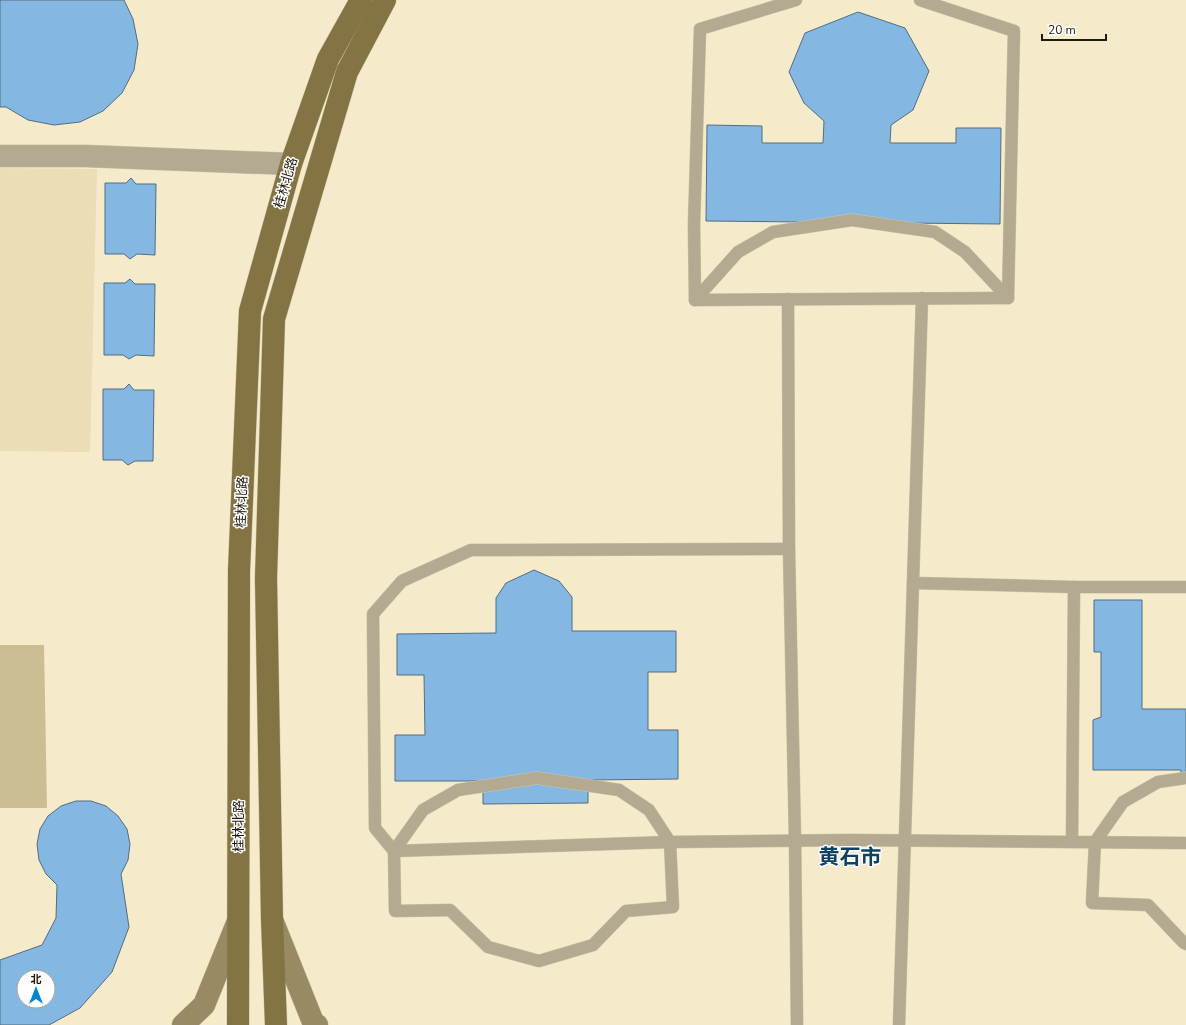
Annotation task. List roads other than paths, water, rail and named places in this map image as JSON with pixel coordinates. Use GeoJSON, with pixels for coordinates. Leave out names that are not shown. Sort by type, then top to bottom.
{"type":"FeatureCollection","features":[{"type":"Feature","properties":{"kind":"main road","name":"桂林北路"},"geometry":{"type":"LineString","coordinates":[[238,1025],[239,571],[250,311],[291,164],[328,59],[361,0]]}},
{"type":"Feature","properties":{"kind":"main road","name":"桂林北路"},"geometry":{"type":"LineString","coordinates":[[276,1025],[272,919],[266,578],[274,319],[347,72],[385,0]]}},
{"type":"Feature","properties":{"kind":"main road"},"geometry":{"type":"LineString","coordinates":[[272,919],[313,1022],[317,1025]]}},
{"type":"Feature","properties":{"kind":"main road"},"geometry":{"type":"LineString","coordinates":[[183,1025],[204,1005],[238,920]]}},
{"type":"Feature","properties":{"kind":"street"},"geometry":{"type":"LineString","coordinates":[[0,156],[86,156],[291,164]]}},
{"type":"Feature","properties":{"kind":"lane"},"geometry":{"type":"LineString","coordinates":[[695,300],[694,225],[700,29],[796,0]]}},
{"type":"Feature","properties":{"kind":"lane"},"geometry":{"type":"LineString","coordinates":[[920,0],[1014,31],[1008,298]]}},
{"type":"Feature","properties":{"kind":"lane"},"geometry":{"type":"LineString","coordinates":[[695,300],[738,252],[773,232],[852,220],[935,232],[965,252],[1008,298]]}},
{"type":"Feature","properties":{"kind":"lane"},"geometry":{"type":"LineString","coordinates":[[899,1025],[922,298]]}},
{"type":"Feature","properties":{"kind":"lane"},"geometry":{"type":"LineString","coordinates":[[695,300],[1008,298]]}},
{"type":"Feature","properties":{"kind":"lane"},"geometry":{"type":"LineString","coordinates":[[788,299],[789,549],[797,1025]]}},
{"type":"Feature","properties":{"kind":"lane"},"geometry":{"type":"LineString","coordinates":[[394,851],[375,828],[372,614],[402,581],[471,550],[789,549]]}},
{"type":"Feature","properties":{"kind":"lane"},"geometry":{"type":"LineString","coordinates":[[913,583],[1074,587],[1186,586]]}},
{"type":"Feature","properties":{"kind":"lane"},"geometry":{"type":"LineString","coordinates":[[1072,842],[1074,587]]}},
{"type":"Feature","properties":{"kind":"lane"},"geometry":{"type":"LineString","coordinates":[[537,778],[619,790],[649,810],[670,842],[672,907],[626,911],[593,945],[540,961],[488,947],[450,910],[395,911],[394,851],[423,810],[458,790],[537,778]]}},
{"type":"Feature","properties":{"kind":"lane"},"geometry":{"type":"LineString","coordinates":[[1186,778],[1158,782],[1123,802],[1095,842],[1092,903],[1148,905],[1186,944]]}},
{"type":"Feature","properties":{"kind":"lane"},"geometry":{"type":"LineString","coordinates":[[394,851],[670,842],[795,840],[1186,843]]}},
{"type":"Feature","properties":{"kind":"district","name":"黄石市"},"geometry":{"type":"Point","coordinates":[850,857]}}]}
